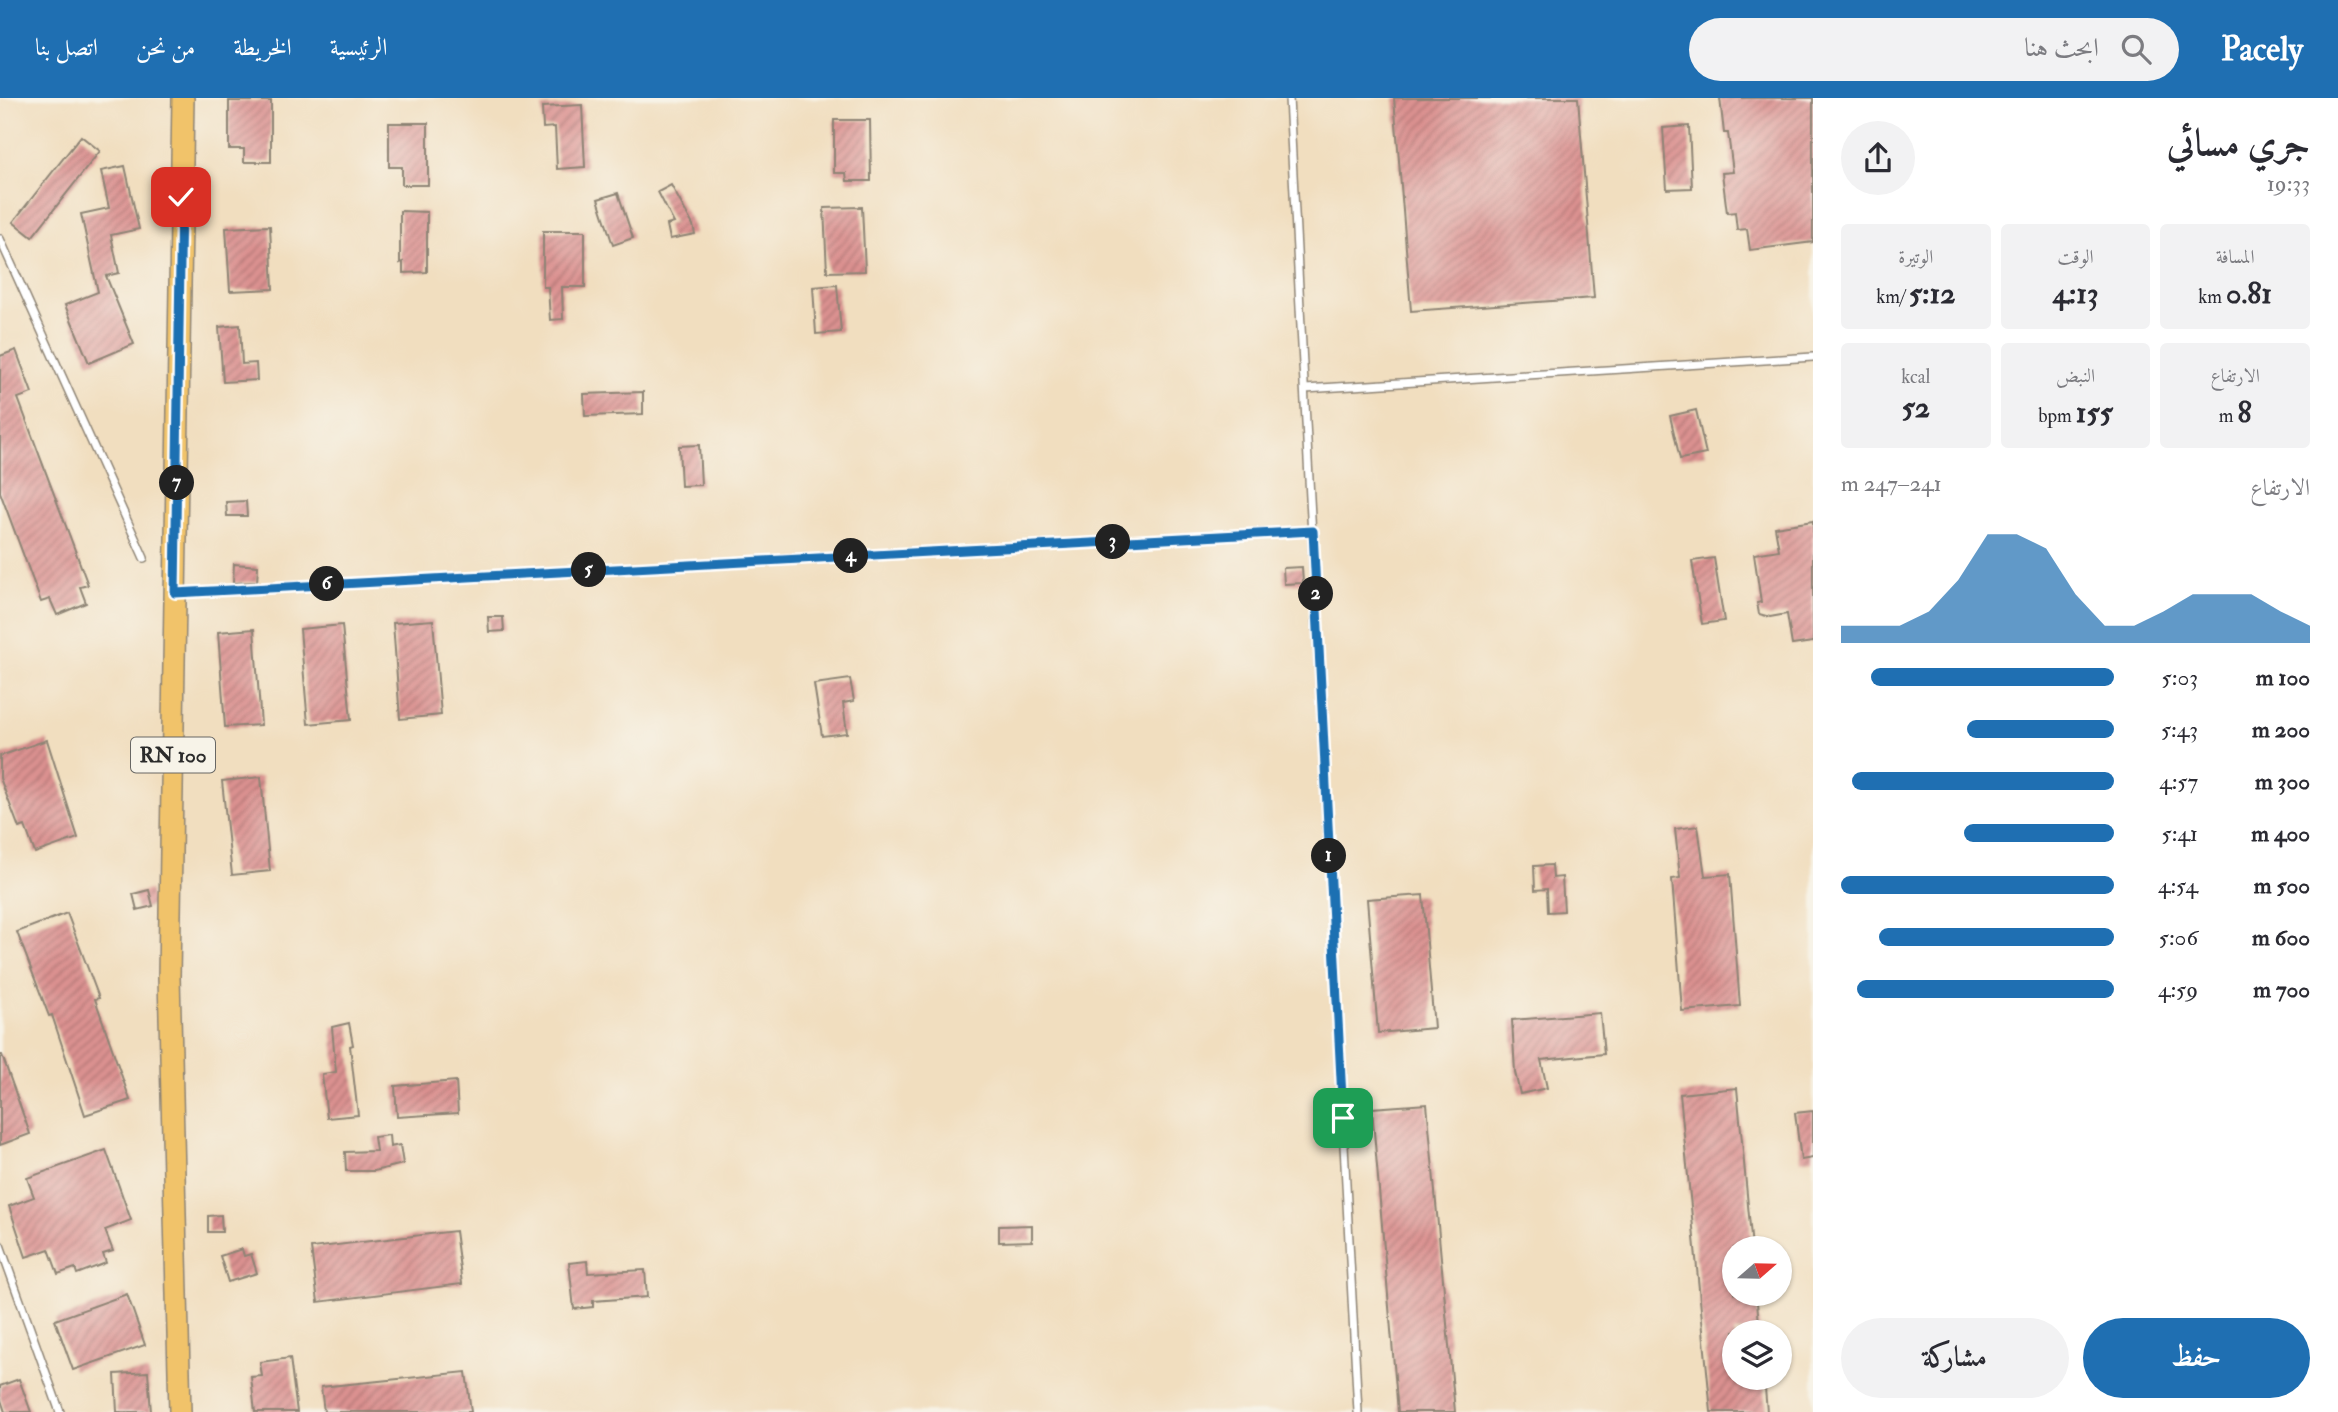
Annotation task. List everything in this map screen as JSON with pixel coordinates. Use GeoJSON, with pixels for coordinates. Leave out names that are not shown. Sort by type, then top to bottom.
{"type":"FeatureCollection","features":[{"type":"Feature","properties":{"kind":"main road","name":"RN 100"},"geometry":{"type":"LineString","coordinates":[[180,1412],[169,977],[183,98]]}},
{"type":"Feature","properties":{"kind":"lane"},"geometry":{"type":"LineString","coordinates":[[1289,98],[1357,1412]]}},
{"type":"Feature","properties":{"kind":"lane"},"geometry":{"type":"LineString","coordinates":[[0,239],[144,558]]}},
{"type":"Feature","properties":{"kind":"lane"},"geometry":{"type":"LineString","coordinates":[[1306,389],[1813,357]]}},
{"type":"Feature","properties":{"kind":"lane"},"geometry":{"type":"LineString","coordinates":[[175,593],[1313,531]]}},
{"type":"Feature","properties":{"kind":"lane"},"geometry":{"type":"LineString","coordinates":[[0,1245],[60,1412]]}},
{"type":"Feature","properties":{"kind":"building"},"geometry":{"type":"Polygon","coordinates":[[[1394,98],[1578,98],[1594,298],[1411,311],[1394,98]]]}},
{"type":"Feature","properties":{"kind":"building"},"geometry":{"type":"Polygon","coordinates":[[[1720,98],[1813,98],[1813,242],[1750,250],[1747,229],[1737,230],[1735,212],[1727,213],[1722,173],[1733,172],[1728,133],[1724,133],[1720,98]]]}},
{"type":"Feature","properties":{"kind":"building"},"geometry":{"type":"Polygon","coordinates":[[[229,101],[271,101],[271,162],[244,162],[244,149],[229,149],[229,101]]]}},
{"type":"Feature","properties":{"kind":"building"},"geometry":{"type":"Polygon","coordinates":[[[582,105],[585,167],[557,169],[555,127],[543,128],[542,107],[582,105]]]}},
{"type":"Feature","properties":{"kind":"building"},"geometry":{"type":"Polygon","coordinates":[[[834,120],[870,120],[871,181],[847,181],[846,173],[834,173],[834,120]]]}},
{"type":"Feature","properties":{"kind":"building"},"geometry":{"type":"Polygon","coordinates":[[[389,123],[428,123],[428,185],[402,185],[402,167],[389,167],[389,123]]]}},
{"type":"Feature","properties":{"kind":"building"},"geometry":{"type":"Polygon","coordinates":[[[1689,126],[1692,188],[1667,189],[1663,128],[1689,126]]]}},
{"type":"Feature","properties":{"kind":"building"},"geometry":{"type":"Polygon","coordinates":[[[81,136],[100,151],[32,237],[13,222],[81,136]]]}},
{"type":"Feature","properties":{"kind":"building"},"geometry":{"type":"Polygon","coordinates":[[[125,166],[139,229],[111,235],[119,273],[106,276],[134,344],[89,363],[65,305],[98,292],[81,214],[109,208],[101,171],[125,166]]]}},
{"type":"Feature","properties":{"kind":"building"},"geometry":{"type":"Polygon","coordinates":[[[671,185],[693,225],[695,234],[670,239],[667,225],[674,223],[658,192],[671,185]]]}},
{"type":"Feature","properties":{"kind":"building"},"geometry":{"type":"Polygon","coordinates":[[[618,193],[633,238],[613,245],[598,199],[618,193]]]}},
{"type":"Feature","properties":{"kind":"building"},"geometry":{"type":"Polygon","coordinates":[[[862,207],[865,271],[827,272],[824,208],[862,207]]]}},
{"type":"Feature","properties":{"kind":"building"},"geometry":{"type":"Polygon","coordinates":[[[400,211],[427,212],[427,272],[403,273],[403,262],[400,263],[400,211]]]}},
{"type":"Feature","properties":{"kind":"building"},"geometry":{"type":"Polygon","coordinates":[[[270,226],[273,289],[230,291],[226,228],[270,226]]]}},
{"type":"Feature","properties":{"kind":"building"},"geometry":{"type":"Polygon","coordinates":[[[543,231],[585,231],[585,287],[562,287],[563,319],[550,320],[548,287],[543,287],[543,231]]]}},
{"type":"Feature","properties":{"kind":"building"},"geometry":{"type":"Polygon","coordinates":[[[837,285],[841,332],[816,334],[813,287],[837,285]]]}},
{"type":"Feature","properties":{"kind":"building"},"geometry":{"type":"Polygon","coordinates":[[[240,325],[242,364],[256,363],[257,380],[223,382],[219,327],[240,325]]]}},
{"type":"Feature","properties":{"kind":"building"},"geometry":{"type":"Polygon","coordinates":[[[16,350],[32,393],[18,398],[88,585],[80,587],[86,603],[57,615],[50,599],[41,602],[0,492],[0,356],[16,350]]]}},
{"type":"Feature","properties":{"kind":"building"},"geometry":{"type":"Polygon","coordinates":[[[643,392],[643,414],[585,416],[584,394],[643,392]]]}},
{"type":"Feature","properties":{"kind":"building"},"geometry":{"type":"Polygon","coordinates":[[[1696,410],[1706,454],[1680,459],[1670,416],[1696,410]]]}},
{"type":"Feature","properties":{"kind":"building"},"geometry":{"type":"Polygon","coordinates":[[[699,445],[701,485],[681,486],[679,446],[699,445]]]}},
{"type":"Feature","properties":{"kind":"building"},"geometry":{"type":"Polygon","coordinates":[[[246,501],[247,516],[227,516],[226,502],[246,501]]]}},
{"type":"Feature","properties":{"kind":"building"},"geometry":{"type":"Polygon","coordinates":[[[1813,521],[1813,642],[1792,645],[1787,614],[1770,617],[1759,614],[1757,603],[1761,602],[1754,554],[1779,550],[1775,527],[1813,521]]]}},
{"type":"Feature","properties":{"kind":"building"},"geometry":{"type":"Polygon","coordinates":[[[1714,558],[1724,621],[1702,624],[1692,561],[1714,558]]]}},
{"type":"Feature","properties":{"kind":"building"},"geometry":{"type":"Polygon","coordinates":[[[234,564],[258,566],[257,582],[233,583],[234,564]]]}},
{"type":"Feature","properties":{"kind":"building"},"geometry":{"type":"Polygon","coordinates":[[[1302,567],[1303,583],[1284,584],[1283,568],[1302,567]]]}},
{"type":"Feature","properties":{"kind":"building"},"geometry":{"type":"Polygon","coordinates":[[[488,617],[503,617],[504,631],[489,632],[488,617]]]}},
{"type":"Feature","properties":{"kind":"building"},"geometry":{"type":"Polygon","coordinates":[[[433,620],[441,715],[400,719],[393,623],[433,620]]]}},
{"type":"Feature","properties":{"kind":"building"},"geometry":{"type":"Polygon","coordinates":[[[342,625],[351,720],[308,724],[300,629],[342,625]]]}},
{"type":"Feature","properties":{"kind":"building"},"geometry":{"type":"Polygon","coordinates":[[[254,629],[261,725],[225,727],[218,632],[254,629]]]}},
{"type":"Feature","properties":{"kind":"building"},"geometry":{"type":"Polygon","coordinates":[[[850,679],[854,701],[843,703],[847,733],[822,736],[814,684],[850,679]]]}},
{"type":"Feature","properties":{"kind":"building"},"geometry":{"type":"Polygon","coordinates":[[[47,740],[78,838],[35,853],[25,826],[19,828],[0,778],[0,756],[47,740]]]}},
{"type":"Feature","properties":{"kind":"building"},"geometry":{"type":"Polygon","coordinates":[[[261,777],[270,871],[232,875],[222,781],[261,777]]]}},
{"type":"Feature","properties":{"kind":"building"},"geometry":{"type":"Polygon","coordinates":[[[1698,826],[1705,876],[1730,874],[1740,1006],[1682,1011],[1672,879],[1680,878],[1675,829],[1698,826]]]}},
{"type":"Feature","properties":{"kind":"building"},"geometry":{"type":"Polygon","coordinates":[[[1552,865],[1553,878],[1562,877],[1564,911],[1548,912],[1547,889],[1535,890],[1534,866],[1552,865]]]}},
{"type":"Feature","properties":{"kind":"building"},"geometry":{"type":"Polygon","coordinates":[[[149,890],[153,906],[137,910],[133,894],[149,890]]]}},
{"type":"Feature","properties":{"kind":"building"},"geometry":{"type":"Polygon","coordinates":[[[1423,895],[1434,1028],[1378,1033],[1367,899],[1423,895]]]}},
{"type":"Feature","properties":{"kind":"building"},"geometry":{"type":"Polygon","coordinates":[[[67,913],[99,998],[95,999],[130,1100],[85,1115],[52,1015],[49,1016],[17,932],[67,913]]]}},
{"type":"Feature","properties":{"kind":"building"},"geometry":{"type":"Polygon","coordinates":[[[1600,1013],[1604,1054],[1541,1060],[1547,1088],[1520,1094],[1515,1072],[1512,1020],[1600,1013]]]}},
{"type":"Feature","properties":{"kind":"building"},"geometry":{"type":"Polygon","coordinates":[[[349,1023],[358,1115],[327,1118],[322,1074],[336,1072],[332,1027],[349,1023]]]}},
{"type":"Feature","properties":{"kind":"building"},"geometry":{"type":"Polygon","coordinates":[[[0,1055],[30,1134],[0,1145],[0,1055]]]}},
{"type":"Feature","properties":{"kind":"building"},"geometry":{"type":"Polygon","coordinates":[[[456,1081],[458,1113],[397,1117],[395,1086],[456,1081]]]}},
{"type":"Feature","properties":{"kind":"building"},"geometry":{"type":"Polygon","coordinates":[[[1737,1088],[1751,1236],[1722,1236],[1722,1306],[1757,1306],[1759,1320],[1722,1320],[1722,1390],[1765,1390],[1767,1412],[1711,1412],[1680,1094],[1737,1088]]]}},
{"type":"Feature","properties":{"kind":"building"},"geometry":{"type":"Polygon","coordinates":[[[1427,1104],[1455,1412],[1398,1412],[1372,1108],[1427,1104]]]}},
{"type":"Feature","properties":{"kind":"building"},"geometry":{"type":"Polygon","coordinates":[[[1813,1111],[1813,1158],[1801,1160],[1795,1113],[1813,1111]]]}},
{"type":"Feature","properties":{"kind":"building"},"geometry":{"type":"Polygon","coordinates":[[[389,1135],[390,1147],[400,1145],[403,1164],[374,1171],[346,1171],[345,1152],[376,1151],[374,1137],[389,1135]]]}},
{"type":"Feature","properties":{"kind":"building"},"geometry":{"type":"Polygon","coordinates":[[[106,1150],[131,1220],[105,1230],[113,1251],[103,1254],[106,1263],[77,1274],[75,1268],[58,1274],[49,1249],[26,1257],[9,1206],[34,1197],[27,1178],[106,1150]]]}},
{"type":"Feature","properties":{"kind":"building"},"geometry":{"type":"Polygon","coordinates":[[[221,1215],[222,1232],[208,1232],[208,1216],[221,1215]]]}},
{"type":"Feature","properties":{"kind":"building"},"geometry":{"type":"Polygon","coordinates":[[[1032,1225],[1032,1241],[999,1242],[999,1226],[1032,1225]]]}},
{"type":"Feature","properties":{"kind":"building"},"geometry":{"type":"Polygon","coordinates":[[[455,1231],[462,1284],[318,1302],[311,1248],[455,1231]]]}},
{"type":"Feature","properties":{"kind":"building"},"geometry":{"type":"Polygon","coordinates":[[[242,1249],[244,1256],[251,1254],[257,1273],[228,1282],[220,1256],[242,1249]]]}},
{"type":"Feature","properties":{"kind":"building"},"geometry":{"type":"Polygon","coordinates":[[[587,1261],[588,1273],[645,1270],[647,1297],[593,1301],[593,1307],[574,1309],[569,1263],[587,1261]]]}},
{"type":"Feature","properties":{"kind":"building"},"geometry":{"type":"Polygon","coordinates":[[[127,1294],[145,1345],[73,1370],[55,1320],[127,1294]]]}},
{"type":"Feature","properties":{"kind":"building"},"geometry":{"type":"Polygon","coordinates":[[[290,1358],[297,1412],[255,1412],[251,1377],[262,1376],[260,1362],[290,1358]]]}},
{"type":"Feature","properties":{"kind":"building"},"geometry":{"type":"Polygon","coordinates":[[[148,1372],[151,1412],[117,1412],[115,1374],[148,1372]]]}},
{"type":"Feature","properties":{"kind":"building"},"geometry":{"type":"Polygon","coordinates":[[[466,1372],[471,1412],[324,1412],[321,1387],[466,1372]]]}},
{"type":"Feature","properties":{"kind":"building"},"geometry":{"type":"Polygon","coordinates":[[[19,1379],[31,1412],[5,1412],[0,1386],[19,1379]]]}},
{"type":"Feature","properties":{"kind":"route"},"geometry":{"type":"LineString","coordinates":[[181,197],[175,593],[1313,531],[1343,1118]]}}]}
